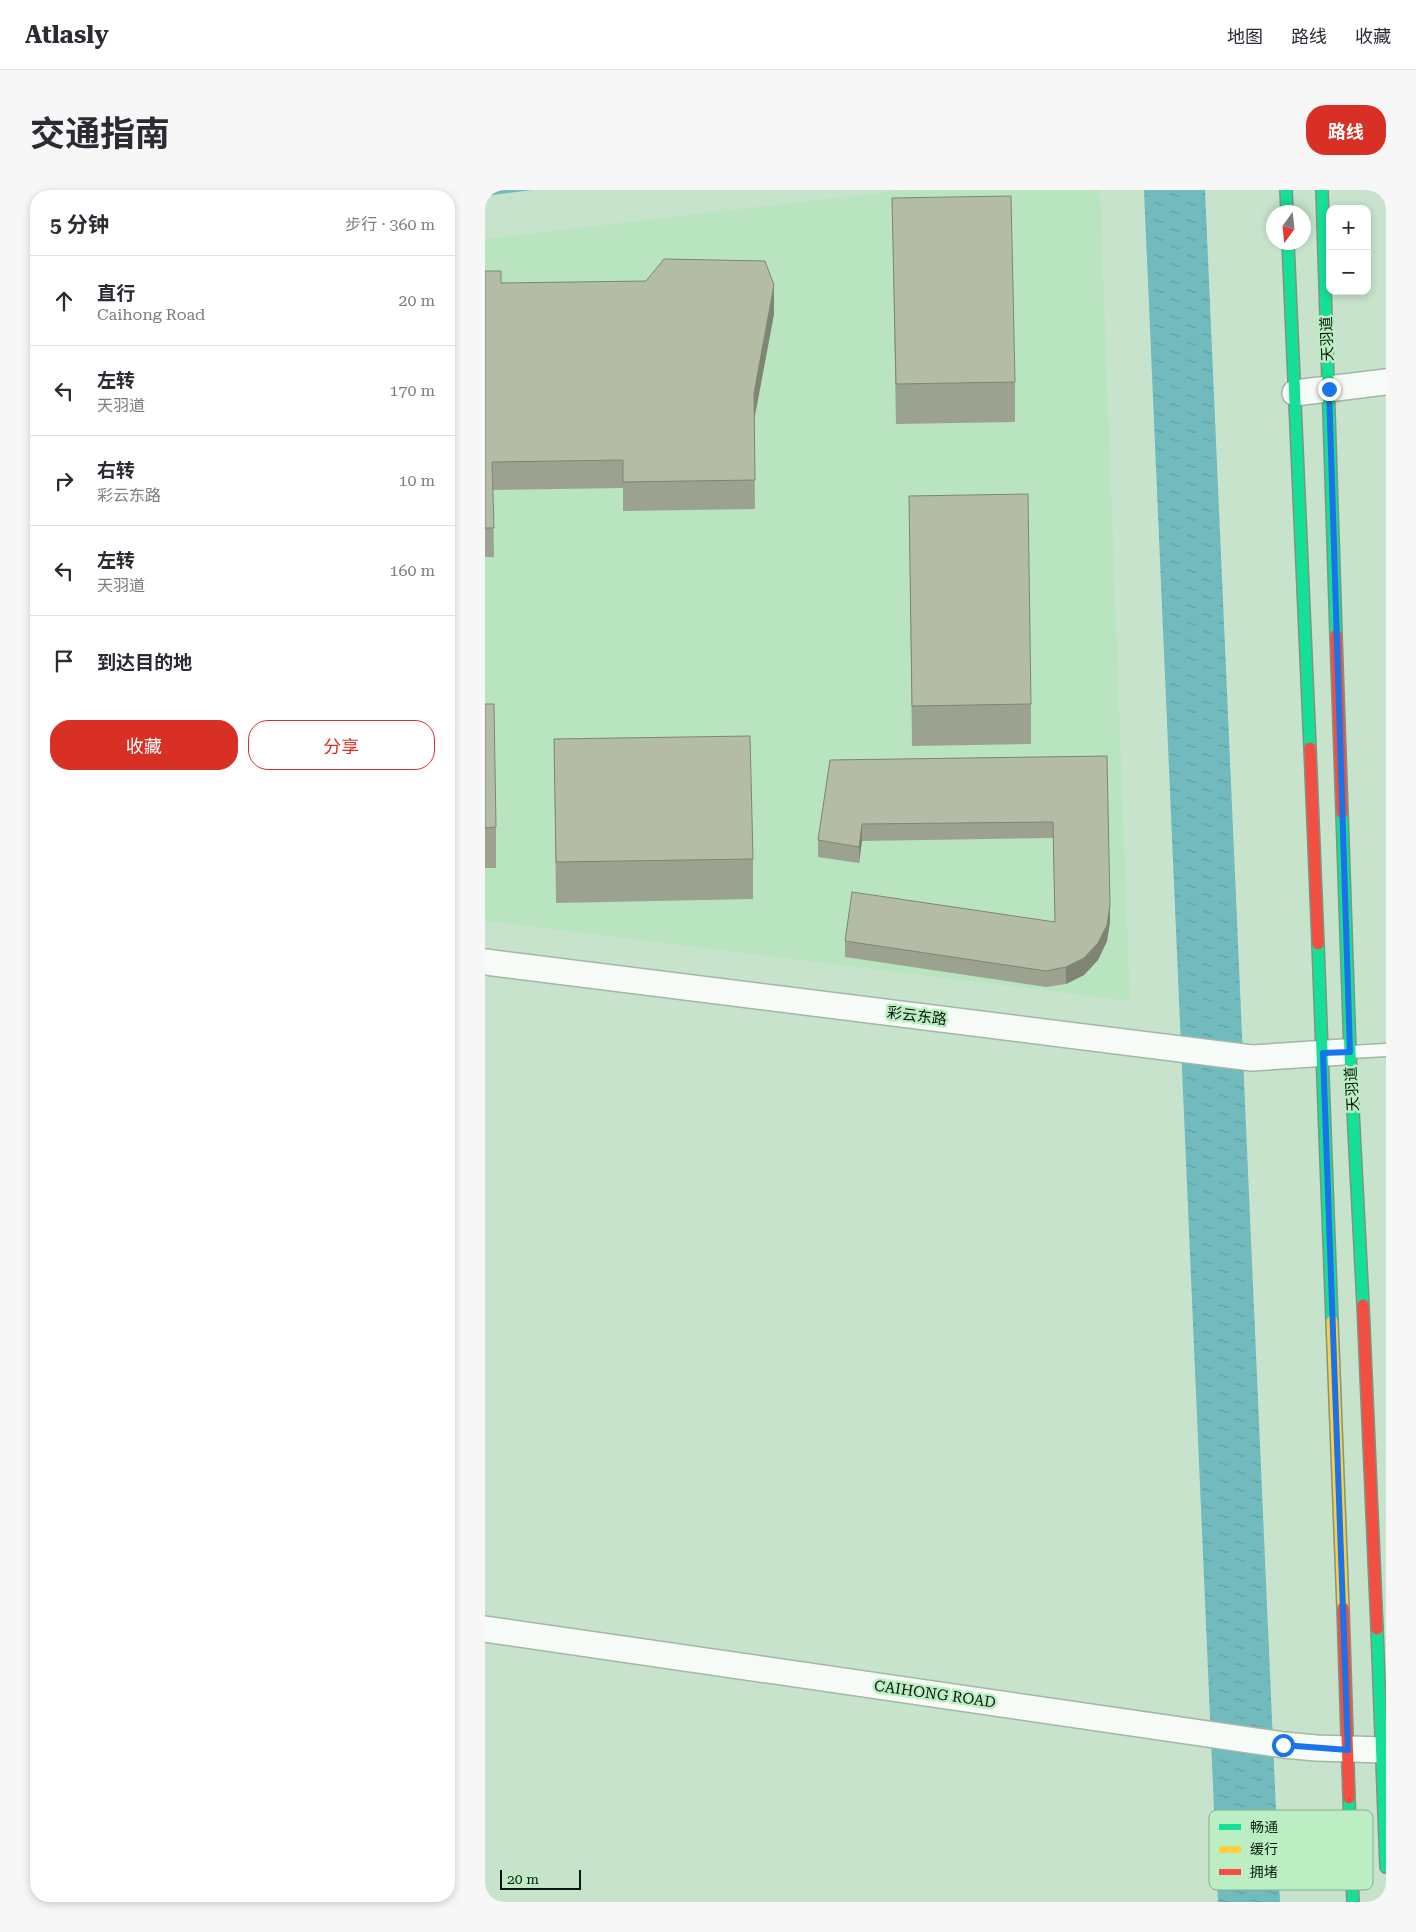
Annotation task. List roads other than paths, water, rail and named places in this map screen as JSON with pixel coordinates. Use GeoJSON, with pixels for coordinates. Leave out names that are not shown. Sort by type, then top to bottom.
{"type":"FeatureCollection","features":[{"type":"Feature","properties":{"kind":"main road"},"geometry":{"type":"LineString","coordinates":[[1286,190],[1287,205]]}},
{"type":"Feature","properties":{"kind":"main road","name":"天羽道"},"geometry":{"type":"LineString","coordinates":[[1322,190],[1350,1052],[1384,1750],[1386,1868]]}},
{"type":"Feature","properties":{"kind":"main road","name":"天羽道"},"geometry":{"type":"LineString","coordinates":[[1288,250],[1323,1053],[1350,1810]]}},
{"type":"Feature","properties":{"kind":"street"},"geometry":{"type":"LineString","coordinates":[[1295,393],[1386,382]]}},
{"type":"Feature","properties":{"kind":"street","name":"彩云东路"},"geometry":{"type":"LineString","coordinates":[[485,962],[1165,1047],[1259,1057],[1350,1052]]}},
{"type":"Feature","properties":{"kind":"street","name":"CAIHONG ROAD"},"geometry":{"type":"LineString","coordinates":[[485,1628],[1289,1745],[1348,1750],[1384,1750]]}},
{"type":"Feature","properties":{"kind":"lane"},"geometry":{"type":"LineString","coordinates":[[1350,1052],[1386,1050]]}},
{"type":"Feature","properties":{"kind":"water"},"geometry":{"type":"Polygon","coordinates":[[[485,190],[532,190],[485,196],[485,190]]]}},
{"type":"Feature","properties":{"kind":"water"},"geometry":{"type":"Polygon","coordinates":[[[1144,190],[1205,190],[1276,1810],[1214,1810],[1144,190]]]}},
{"type":"Feature","properties":{"kind":"water"},"geometry":{"type":"Polygon","coordinates":[[[1217,1890],[1279,1890],[1280,1902],[1218,1902],[1217,1890]]]}}]}
